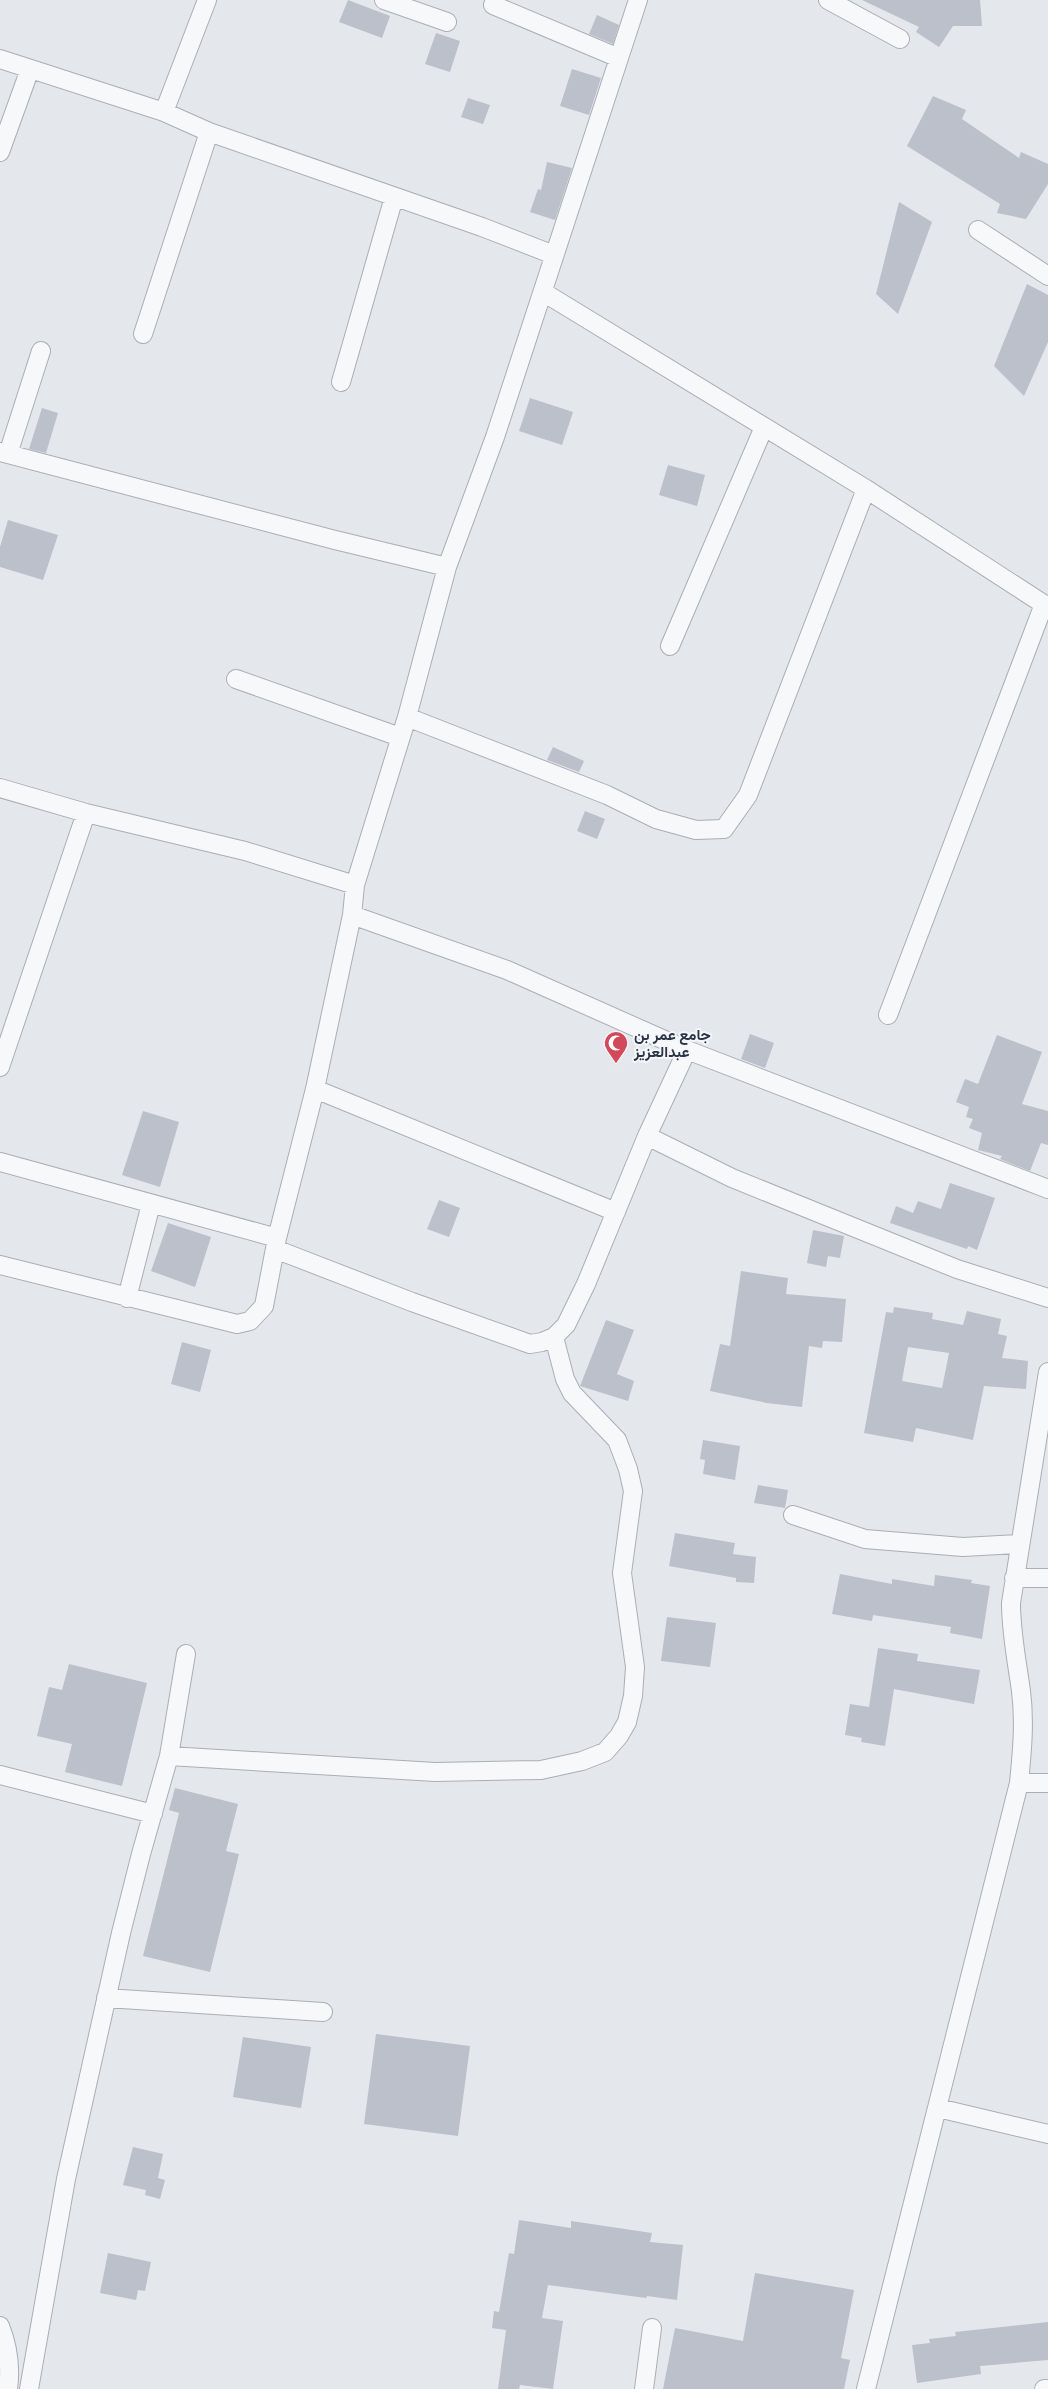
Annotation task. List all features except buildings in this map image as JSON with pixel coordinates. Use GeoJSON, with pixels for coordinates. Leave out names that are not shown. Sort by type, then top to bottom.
{"type":"FeatureCollection","features":[{"type":"Feature","properties":{"kind":"street"},"geometry":{"type":"LineString","coordinates":[[164,112],[207,0]]}},
{"type":"Feature","properties":{"kind":"street"},"geometry":{"type":"LineString","coordinates":[[384,0],[447,22]]}},
{"type":"Feature","properties":{"kind":"street"},"geometry":{"type":"LineString","coordinates":[[0,1265],[238,1324],[250,1321],[264,1306],[276,1244],[315,1089],[352,914],[355,885],[407,716],[447,567],[495,437],[638,0]]}},
{"type":"Feature","properties":{"kind":"street"},"geometry":{"type":"LineString","coordinates":[[828,0],[900,39]]}},
{"type":"Feature","properties":{"kind":"street"},"geometry":{"type":"LineString","coordinates":[[493,6],[619,58]]}},
{"type":"Feature","properties":{"kind":"street"},"geometry":{"type":"LineString","coordinates":[[0,59],[164,112],[209,132],[554,255]]}},
{"type":"Feature","properties":{"kind":"street"},"geometry":{"type":"LineString","coordinates":[[0,152],[30,69]]}},
{"type":"Feature","properties":{"kind":"street"},"geometry":{"type":"LineString","coordinates":[[143,334],[209,132]]}},
{"type":"Feature","properties":{"kind":"street"},"geometry":{"type":"LineString","coordinates":[[341,382],[394,197]]}},
{"type":"Feature","properties":{"kind":"street"},"geometry":{"type":"LineString","coordinates":[[978,230],[1048,276]]}},
{"type":"Feature","properties":{"kind":"street"},"geometry":{"type":"LineString","coordinates":[[543,292],[866,489],[1046,605],[888,1015]]}},
{"type":"Feature","properties":{"kind":"street"},"geometry":{"type":"LineString","coordinates":[[41,351],[4,453],[335,540],[447,567]]}},
{"type":"Feature","properties":{"kind":"street"},"geometry":{"type":"LineString","coordinates":[[670,646],[764,427]]}},
{"type":"Feature","properties":{"kind":"street"},"geometry":{"type":"LineString","coordinates":[[407,716],[607,794],[656,819],[696,830],[724,829],[748,795],[866,489]]}},
{"type":"Feature","properties":{"kind":"street"},"geometry":{"type":"LineString","coordinates":[[236,679],[400,738]]}},
{"type":"Feature","properties":{"kind":"street"},"geometry":{"type":"LineString","coordinates":[[0,788],[86,813],[245,851],[355,885]]}},
{"type":"Feature","properties":{"kind":"street"},"geometry":{"type":"LineString","coordinates":[[0,1067],[86,813]]}},
{"type":"Feature","properties":{"kind":"street"},"geometry":{"type":"LineString","coordinates":[[352,914],[507,970],[687,1050],[1048,1189]]}},
{"type":"Feature","properties":{"kind":"street"},"geometry":{"type":"LineString","coordinates":[[0,1162],[151,1204],[276,1244],[412,1302],[530,1344],[542,1342],[554,1336],[566,1325],[586,1284],[647,1136],[687,1050]]}},
{"type":"Feature","properties":{"kind":"street"},"geometry":{"type":"LineString","coordinates":[[315,1089],[616,1212]]}},
{"type":"Feature","properties":{"kind":"street"},"geometry":{"type":"LineString","coordinates":[[647,1136],[741,1182],[957,1269],[1048,1298]]}},
{"type":"Feature","properties":{"kind":"street"},"geometry":{"type":"LineString","coordinates":[[127,1298],[151,1204]]}},
{"type":"Feature","properties":{"kind":"street"},"geometry":{"type":"LineString","coordinates":[[169,1756],[435,1772],[542,1770],[582,1761],[605,1752],[620,1736],[627,1722],[633,1696],[635,1666],[622,1573],[633,1491],[618,1440],[572,1393],[564,1379],[554,1336]]}},
{"type":"Feature","properties":{"kind":"street"},"geometry":{"type":"LineString","coordinates":[[866,2389],[1019,1783],[1024,1737],[1021,1692],[1011,1629],[1014,1578],[1048,1372]]}},
{"type":"Feature","properties":{"kind":"street"},"geometry":{"type":"LineString","coordinates":[[794,1515],[865,1539],[963,1547],[1020,1544]]}},
{"type":"Feature","properties":{"kind":"street"},"geometry":{"type":"LineString","coordinates":[[1014,1578],[1048,1578]]}},
{"type":"Feature","properties":{"kind":"street"},"geometry":{"type":"LineString","coordinates":[[29,2389],[66,2179],[134,1880],[169,1756],[186,1654]]}},
{"type":"Feature","properties":{"kind":"street"},"geometry":{"type":"LineString","coordinates":[[0,1775],[153,1814]]}},
{"type":"Feature","properties":{"kind":"street"},"geometry":{"type":"LineString","coordinates":[[1019,1783],[1048,1783]]}},
{"type":"Feature","properties":{"kind":"street"},"geometry":{"type":"LineString","coordinates":[[106,1998],[323,2012]]}},
{"type":"Feature","properties":{"kind":"street"},"geometry":{"type":"LineString","coordinates":[[938,2108],[1048,2134]]}},
{"type":"Feature","properties":{"kind":"street"},"geometry":{"type":"LineString","coordinates":[[0,2326],[8,2355],[10,2373],[8,2389]]}},
{"type":"Feature","properties":{"kind":"street"},"geometry":{"type":"LineString","coordinates":[[644,2389],[652,2328]]}},
{"type":"Feature","properties":{"kind":"place","name":"جامع عمر بن عبدالعزيز"},"geometry":{"type":"Point","coordinates":[616,1064]}}]}
